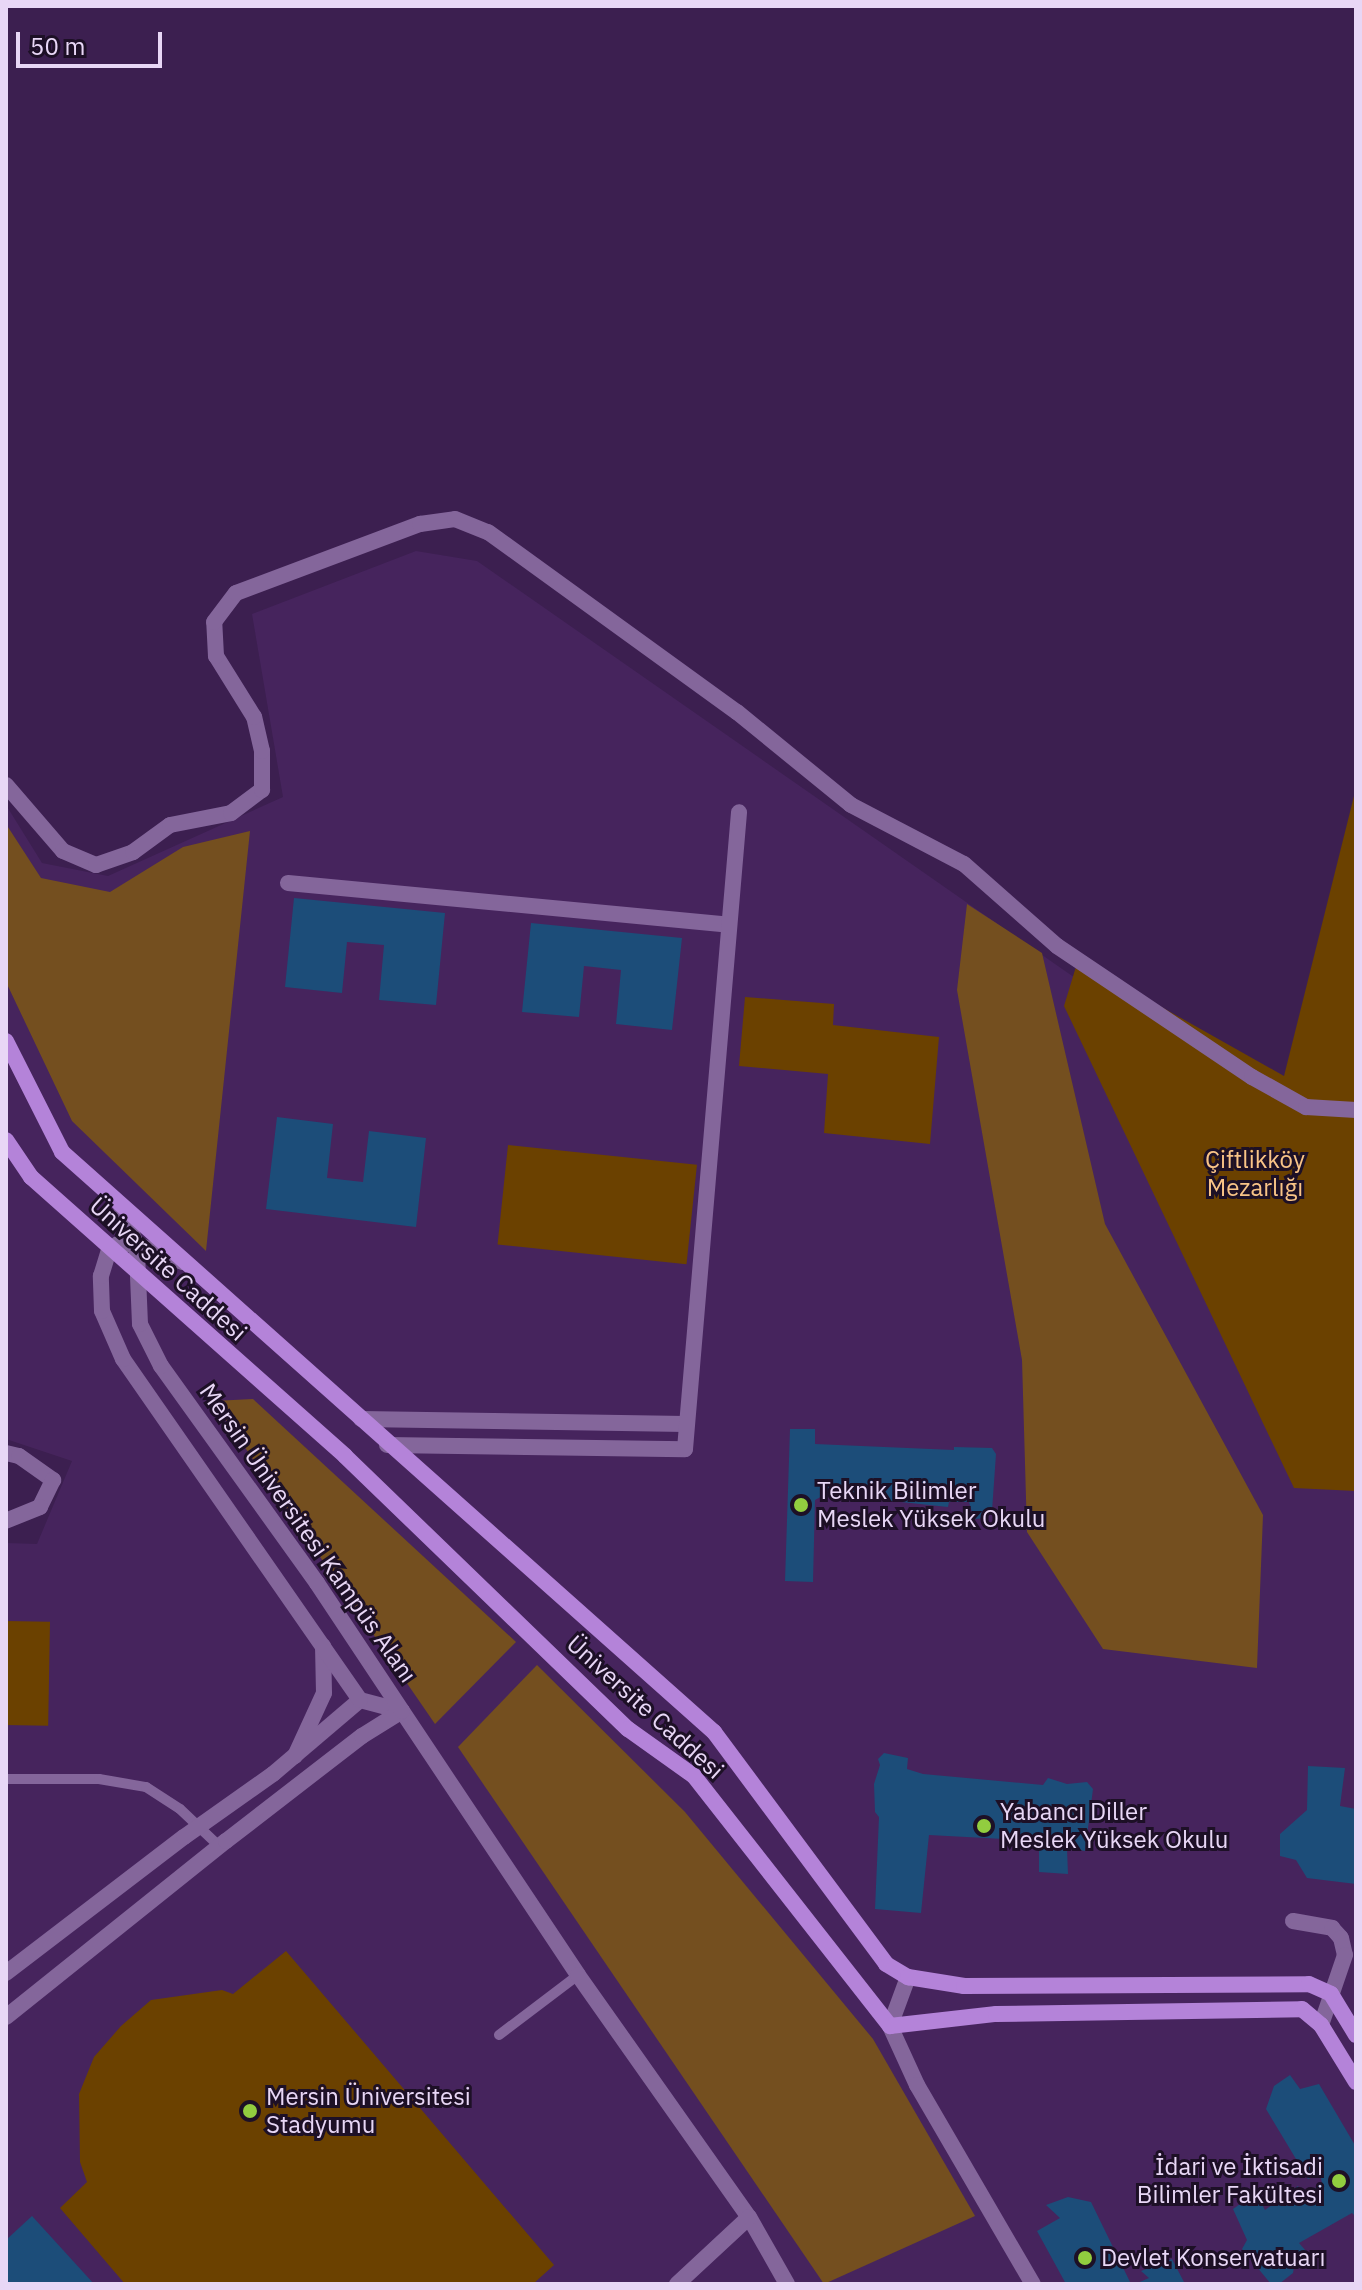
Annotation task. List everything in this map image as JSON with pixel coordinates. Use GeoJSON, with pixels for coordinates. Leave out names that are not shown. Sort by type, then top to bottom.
{"type":"FeatureCollection","features":[{"type":"Feature","properties":{"kind":"main road"},"geometry":{"type":"LineString","coordinates":[[6,1041],[62,1152],[387,1445],[714,1732],[886,1964],[908,1977],[964,1986],[1309,1984],[1331,1994],[1356,2035]]}},
{"type":"Feature","properties":{"kind":"main road","name":"Üniversite Caddesi"},"geometry":{"type":"LineString","coordinates":[[6,1140],[31,1177],[138,1276],[345,1456],[628,1729],[694,1776],[890,2026]]}},
{"type":"Feature","properties":{"kind":"main road"},"geometry":{"type":"LineString","coordinates":[[890,2026],[996,2014],[1302,2009],[1321,2025],[1356,2082]]}},
{"type":"Feature","properties":{"kind":"street"},"geometry":{"type":"LineString","coordinates":[[6,785],[63,851],[96,865],[133,852],[170,825],[231,813],[262,790],[262,751],[254,717],[216,656],[214,622],[236,593],[420,524],[455,519],[488,532],[725,703],[851,805],[964,864],[1057,946],[1252,1077],[1306,1107],[1356,1110]]}},
{"type":"Feature","properties":{"kind":"street"},"geometry":{"type":"LineString","coordinates":[[387,1445],[685,1449],[739,812]]}},
{"type":"Feature","properties":{"kind":"street"},"geometry":{"type":"LineString","coordinates":[[288,883],[729,925]]}},
{"type":"Feature","properties":{"kind":"street","name":"Mersin Üniversitesi Kampüs Alanı"},"geometry":{"type":"LineString","coordinates":[[6,2017],[219,1846],[362,1736],[402,1711],[317,1583],[161,1366],[140,1324],[136,1244],[121,1206]]}},
{"type":"Feature","properties":{"kind":"street"},"geometry":{"type":"LineString","coordinates":[[185,1263],[136,1244],[118,1244],[109,1249],[101,1276],[102,1311],[123,1359],[360,1700],[402,1711],[578,1975],[749,2217],[787,2284]]}},
{"type":"Feature","properties":{"kind":"street"},"geometry":{"type":"LineString","coordinates":[[361,1419],[686,1424]]}},
{"type":"Feature","properties":{"kind":"street"},"geometry":{"type":"LineString","coordinates":[[6,1521],[40,1507],[53,1480],[10,1458]]}},
{"type":"Feature","properties":{"kind":"street"},"geometry":{"type":"LineString","coordinates":[[295,1756],[324,1693],[323,1646]]}},
{"type":"Feature","properties":{"kind":"street"},"geometry":{"type":"LineString","coordinates":[[6,1973],[295,1756],[360,1700]]}},
{"type":"Feature","properties":{"kind":"street"},"geometry":{"type":"LineString","coordinates":[[1293,1921],[1332,1928],[1341,1938],[1345,1955],[1321,2025]]}},
{"type":"Feature","properties":{"kind":"street"},"geometry":{"type":"LineString","coordinates":[[908,1977],[890,2026],[917,2085],[1033,2284]]}},
{"type":"Feature","properties":{"kind":"street"},"geometry":{"type":"LineString","coordinates":[[677,2284],[749,2217]]}},
{"type":"Feature","properties":{"kind":"lane"},"geometry":{"type":"LineString","coordinates":[[6,1779],[99,1779],[146,1787],[180,1809],[219,1846]]}},
{"type":"Feature","properties":{"kind":"lane"},"geometry":{"type":"LineString","coordinates":[[499,2035],[578,1975]]}},
{"type":"Feature","properties":{"kind":"shaded area"},"geometry":{"type":"Polygon","coordinates":[[[416,551],[477,561],[1286,1125],[1356,1135],[1356,2284],[6,2284],[6,1543],[37,1544],[72,1461],[6,1439],[6,805],[42,863],[108,876],[283,797],[252,614],[416,551]]]}},
{"type":"Feature","properties":{"kind":"shaded area"},"geometry":{"type":"Polygon","coordinates":[[[6,824],[41,878],[110,892],[183,847],[250,831],[206,1251],[72,1121],[6,982],[6,824]]]}},
{"type":"Feature","properties":{"kind":"shaded area"},"geometry":{"type":"Polygon","coordinates":[[[967,904],[1042,953],[1105,1224],[1263,1515],[1257,1668],[1103,1649],[1027,1532],[1022,1360],[957,990],[967,904]]]}},
{"type":"Feature","properties":{"kind":"shaded area"},"geometry":{"type":"Polygon","coordinates":[[[253,1399],[516,1642],[435,1724],[213,1401],[253,1399]]]}},
{"type":"Feature","properties":{"kind":"shaded area"},"geometry":{"type":"Polygon","coordinates":[[[537,1665],[685,1812],[873,2039],[975,2216],[824,2284],[458,1747],[537,1665]]]}},
{"type":"Feature","properties":{"kind":"green space","name":"Çiftlikköy Mezarlığı"},"geometry":{"type":"Polygon","coordinates":[[[1356,788],[1356,1491],[1294,1488],[1064,1006],[1078,960],[1284,1076],[1356,788]]]}},
{"type":"Feature","properties":{"kind":"green space"},"geometry":{"type":"Polygon","coordinates":[[[745,997],[834,1004],[833,1025],[939,1037],[930,1144],[824,1133],[828,1074],[739,1066],[745,997]]]}},
{"type":"Feature","properties":{"kind":"green space"},"geometry":{"type":"Polygon","coordinates":[[[508,1145],[697,1165],[687,1264],[498,1244],[508,1145]]]}},
{"type":"Feature","properties":{"kind":"green space"},"geometry":{"type":"Polygon","coordinates":[[[6,1621],[50,1622],[48,1726],[6,1725],[6,1621]]]}},
{"type":"Feature","properties":{"kind":"green space","name":"Mersin Üniversitesi Stadyumu"},"geometry":{"type":"Polygon","coordinates":[[[286,1951],[554,2265],[533,2284],[125,2284],[60,2208],[87,2182],[80,2162],[79,2094],[94,2057],[121,2026],[151,2000],[222,1990],[233,1994],[286,1951]]]}},
{"type":"Feature","properties":{"kind":"building"},"geometry":{"type":"Polygon","coordinates":[[[294,898],[445,913],[436,1005],[379,1000],[384,945],[347,942],[342,993],[285,987],[294,898]]]}},
{"type":"Feature","properties":{"kind":"building"},"geometry":{"type":"Polygon","coordinates":[[[531,923],[682,938],[672,1030],[616,1024],[621,970],[584,966],[579,1017],[522,1012],[531,923]]]}},
{"type":"Feature","properties":{"kind":"building"},"geometry":{"type":"Polygon","coordinates":[[[277,1117],[333,1124],[327,1178],[363,1182],[369,1131],[426,1138],[416,1227],[266,1209],[277,1117]]]}},
{"type":"Feature","properties":{"kind":"building","name":"Teknik Bilimler Meslek Yüksek Okulu"},"geometry":{"type":"Polygon","coordinates":[[[790,1429],[815,1429],[815,1444],[954,1450],[954,1447],[992,1448],[996,1454],[992,1511],[989,1511],[988,1518],[974,1519],[969,1502],[949,1502],[948,1507],[826,1494],[815,1500],[813,1582],[785,1581],[790,1429]]]}},
{"type":"Feature","properties":{"kind":"building","name":"Yabancı Diller Meslek Yüksek Okulu"},"geometry":{"type":"Polygon","coordinates":[[[884,1753],[908,1758],[907,1769],[923,1774],[1043,1785],[1048,1778],[1067,1784],[1087,1782],[1093,1789],[1085,1851],[1067,1848],[1068,1874],[1039,1872],[1039,1841],[929,1835],[921,1913],[875,1909],[879,1817],[875,1812],[874,1784],[880,1765],[878,1759],[884,1753]]]}},
{"type":"Feature","properties":{"kind":"building"},"geometry":{"type":"Polygon","coordinates":[[[1308,1766],[1345,1768],[1340,1806],[1356,1809],[1356,1884],[1307,1878],[1296,1860],[1280,1856],[1280,1834],[1307,1810],[1308,1766]]]}},
{"type":"Feature","properties":{"kind":"building","name":"İdari ve İktisadi Bilimler Fakültesi"},"geometry":{"type":"Polygon","coordinates":[[[1290,2075],[1300,2089],[1319,2084],[1356,2147],[1356,2217],[1352,2213],[1299,2243],[1306,2251],[1295,2261],[1293,2273],[1279,2284],[1271,2284],[1242,2249],[1247,2240],[1233,2209],[1256,2193],[1265,2210],[1298,2186],[1303,2198],[1322,2183],[1320,2174],[1308,2179],[1266,2109],[1274,2086],[1290,2075]]]}},
{"type":"Feature","properties":{"kind":"building","name":"Devlet Konservatuarı"},"geometry":{"type":"Polygon","coordinates":[[[1068,2197],[1091,2202],[1131,2284],[1066,2284],[1037,2231],[1060,2218],[1046,2205],[1068,2197]]]}},
{"type":"Feature","properties":{"kind":"building"},"geometry":{"type":"Polygon","coordinates":[[[32,2216],[94,2284],[9,2284],[6,2280],[6,2240],[32,2216]]]}},
{"type":"Feature","properties":{"kind":"building","name":"Devlet Konservatuarı"},"geometry":{"type":"Polygon","coordinates":[[[1172,2259],[1185,2284],[1135,2284],[1149,2278],[1141,2271],[1172,2259]]]}},
{"type":"Feature","properties":{"kind":"place","name":"Teknik Bilimler Meslek Yüksek Okulu"},"geometry":{"type":"Point","coordinates":[801,1505]}},
{"type":"Feature","properties":{"kind":"place","name":"Yabancı Diller Meslek Yüksek Okulu"},"geometry":{"type":"Point","coordinates":[984,1826]}},
{"type":"Feature","properties":{"kind":"place","name":"Mersin Üniversitesi Stadyumu"},"geometry":{"type":"Point","coordinates":[250,2111]}},
{"type":"Feature","properties":{"kind":"place","name":"İdari ve İktisadi Bilimler Fakültesi"},"geometry":{"type":"Point","coordinates":[1339,2181]}},
{"type":"Feature","properties":{"kind":"place","name":"Devlet Konservatuarı"},"geometry":{"type":"Point","coordinates":[1085,2258]}}]}
